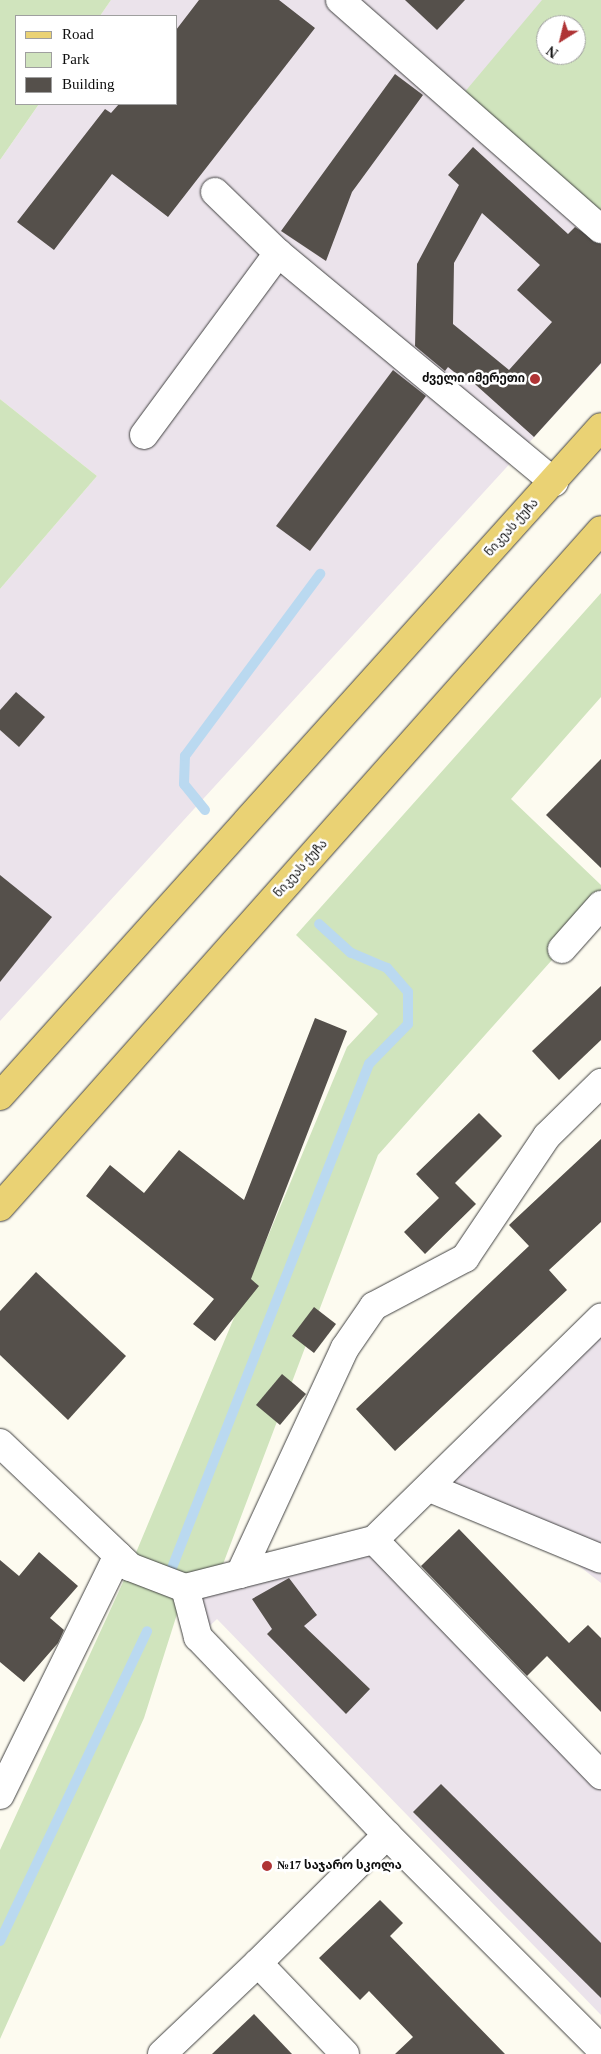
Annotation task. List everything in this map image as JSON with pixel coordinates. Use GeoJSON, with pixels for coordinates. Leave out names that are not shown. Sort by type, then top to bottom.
{"type":"FeatureCollection","features":[{"type":"Feature","properties":{"kind":"main road","name":"ნიკეას ქუჩა"},"geometry":{"type":"LineString","coordinates":[[0,1096],[554,482],[601,427]]}},
{"type":"Feature","properties":{"kind":"main road","name":"ნიკეას ქუჩა"},"geometry":{"type":"LineString","coordinates":[[0,1207],[601,530]]}},
{"type":"Feature","properties":{"kind":"lane"},"geometry":{"type":"LineString","coordinates":[[340,0],[601,229]]}},
{"type":"Feature","properties":{"kind":"lane"},"geometry":{"type":"LineString","coordinates":[[215,192],[278,253],[554,482]]}},
{"type":"Feature","properties":{"kind":"lane"},"geometry":{"type":"LineString","coordinates":[[144,435],[278,253]]}},
{"type":"Feature","properties":{"kind":"lane"},"geometry":{"type":"LineString","coordinates":[[562,948],[601,905]]}},
{"type":"Feature","properties":{"kind":"lane"},"geometry":{"type":"LineString","coordinates":[[240,1574],[345,1348],[374,1306],[465,1258],[547,1136],[601,1082]]}},
{"type":"Feature","properties":{"kind":"lane"},"geometry":{"type":"LineString","coordinates":[[0,1442],[130,1567],[185,1588],[374,1540],[430,1488],[601,1318]]}},
{"type":"Feature","properties":{"kind":"lane"},"geometry":{"type":"LineString","coordinates":[[430,1488],[601,1559]]}},
{"type":"Feature","properties":{"kind":"lane"},"geometry":{"type":"LineString","coordinates":[[374,1540],[601,1775]]}},
{"type":"Feature","properties":{"kind":"lane"},"geometry":{"type":"LineString","coordinates":[[0,1795],[118,1555]]}},
{"type":"Feature","properties":{"kind":"lane"},"geometry":{"type":"LineString","coordinates":[[185,1588],[198,1637],[387,1835],[601,2049]]}},
{"type":"Feature","properties":{"kind":"lane"},"geometry":{"type":"LineString","coordinates":[[162,2054],[258,1963],[387,1835]]}},
{"type":"Feature","properties":{"kind":"lane"},"geometry":{"type":"LineString","coordinates":[[258,1963],[345,2054]]}},
{"type":"Feature","properties":{"kind":"shaded area"},"geometry":{"type":"Polygon","coordinates":[[[111,0],[601,0],[601,364],[0,1021],[0,589],[97,476],[0,399],[0,160],[38,105],[178,105],[178,15],[101,15],[111,0]]]}},
{"type":"Feature","properties":{"kind":"shaded area"},"geometry":{"type":"Polygon","coordinates":[[[601,1318],[601,1583],[535,1532],[430,1488],[601,1318]]]}},
{"type":"Feature","properties":{"kind":"shaded area"},"geometry":{"type":"Polygon","coordinates":[[[374,1540],[601,1775],[601,2015],[217,1619],[198,1637],[185,1588],[374,1540]]]}},
{"type":"Feature","properties":{"kind":"green space"},"geometry":{"type":"Polygon","coordinates":[[[0,0],[111,0],[101,15],[15,15],[15,105],[38,105],[0,160],[0,0]]]}},
{"type":"Feature","properties":{"kind":"green space"},"geometry":{"type":"Polygon","coordinates":[[[542,0],[601,0],[601,212],[463,94],[542,0]]]}},
{"type":"Feature","properties":{"kind":"green space"},"geometry":{"type":"Polygon","coordinates":[[[0,399],[97,476],[0,589],[0,399]]]}},
{"type":"Feature","properties":{"kind":"green space"},"geometry":{"type":"Polygon","coordinates":[[[601,593],[601,697],[511,799],[601,885],[601,905],[378,1155],[217,1580],[185,1589],[144,1718],[0,2039],[0,1850],[130,1567],[347,1047],[378,1014],[296,935],[601,593]]]}},
{"type":"Feature","properties":{"kind":"building"},"geometry":{"type":"Polygon","coordinates":[[[199,0],[279,0],[315,28],[168,217],[112,174],[54,250],[17,222],[105,109],[111,113],[118,105],[178,105],[178,27],[199,0]]]}},
{"type":"Feature","properties":{"kind":"building"},"geometry":{"type":"Polygon","coordinates":[[[405,0],[465,0],[437,30],[405,0]]]}},
{"type":"Feature","properties":{"kind":"building"},"geometry":{"type":"Polygon","coordinates":[[[395,74],[423,95],[352,192],[326,261],[281,231],[395,74]]]}},
{"type":"Feature","properties":{"kind":"building"},"geometry":{"type":"Polygon","coordinates":[[[473,147],[568,234],[575,227],[601,244],[601,363],[534,437],[467,377],[464,380],[448,367],[445,371],[415,346],[417,264],[459,185],[448,175],[473,147]],[[482,213],[454,263],[453,324],[509,370],[552,322],[517,290],[540,265],[482,213]]]}},
{"type":"Feature","properties":{"kind":"building"},"geometry":{"type":"Polygon","coordinates":[[[393,370],[426,396],[310,551],[276,526],[393,370]]]}},
{"type":"Feature","properties":{"kind":"building"},"geometry":{"type":"Polygon","coordinates":[[[16,692],[45,717],[19,747],[0,730],[0,710],[16,692]]]}},
{"type":"Feature","properties":{"kind":"building"},"geometry":{"type":"Polygon","coordinates":[[[601,759],[601,868],[546,815],[601,759]]]}},
{"type":"Feature","properties":{"kind":"building"},"geometry":{"type":"Polygon","coordinates":[[[0,875],[52,917],[0,982],[0,875]]]}},
{"type":"Feature","properties":{"kind":"building"},"geometry":{"type":"Polygon","coordinates":[[[601,986],[601,1040],[559,1080],[532,1051],[601,986]]]}},
{"type":"Feature","properties":{"kind":"building"},"geometry":{"type":"Polygon","coordinates":[[[315,1018],[347,1031],[251,1279],[259,1286],[215,1341],[193,1324],[214,1299],[86,1196],[110,1165],[144,1193],[179,1150],[244,1200],[315,1018]]]}},
{"type":"Feature","properties":{"kind":"building"},"geometry":{"type":"Polygon","coordinates":[[[479,1113],[502,1136],[455,1183],[476,1204],[425,1254],[404,1232],[439,1198],[416,1174],[479,1113]]]}},
{"type":"Feature","properties":{"kind":"building"},"geometry":{"type":"Polygon","coordinates":[[[601,1139],[601,1222],[549,1270],[567,1290],[395,1451],[356,1409],[529,1246],[509,1225],[601,1139]]]}},
{"type":"Feature","properties":{"kind":"building"},"geometry":{"type":"Polygon","coordinates":[[[36,1272],[126,1356],[68,1420],[0,1355],[0,1311],[36,1272]]]}},
{"type":"Feature","properties":{"kind":"building"},"geometry":{"type":"Polygon","coordinates":[[[314,1307],[336,1324],[314,1353],[292,1336],[314,1307]]]}},
{"type":"Feature","properties":{"kind":"building"},"geometry":{"type":"Polygon","coordinates":[[[282,1374],[306,1394],[280,1425],[256,1405],[282,1374]]]}},
{"type":"Feature","properties":{"kind":"building"},"geometry":{"type":"Polygon","coordinates":[[[459,1529],[569,1643],[588,1625],[601,1638],[601,1712],[547,1656],[527,1676],[421,1566],[459,1529]]]}},
{"type":"Feature","properties":{"kind":"building"},"geometry":{"type":"Polygon","coordinates":[[[39,1552],[78,1586],[50,1618],[64,1630],[58,1643],[24,1682],[0,1662],[0,1560],[19,1576],[39,1552]]]}},
{"type":"Feature","properties":{"kind":"building"},"geometry":{"type":"Polygon","coordinates":[[[289,1578],[317,1615],[304,1626],[370,1689],[346,1714],[267,1634],[272,1629],[252,1599],[289,1578]]]}},
{"type":"Feature","properties":{"kind":"building"},"geometry":{"type":"Polygon","coordinates":[[[441,1784],[601,1943],[601,1998],[413,1812],[441,1784]]]}},
{"type":"Feature","properties":{"kind":"building"},"geometry":{"type":"Polygon","coordinates":[[[380,1900],[403,1923],[390,1936],[505,2054],[395,2054],[413,2037],[369,1991],[360,2000],[319,1958],[380,1900]]]}},
{"type":"Feature","properties":{"kind":"building"},"geometry":{"type":"Polygon","coordinates":[[[254,2014],[292,2054],[212,2054],[254,2014]]]}},
{"type":"Feature","properties":{"kind":"waterway"},"geometry":{"type":"LineString","coordinates":[[205,810],[184,784],[185,756],[320,574]]}},
{"type":"Feature","properties":{"kind":"waterway"},"geometry":{"type":"LineString","coordinates":[[168,1578],[369,1064],[408,1024],[408,992],[387,968],[351,953],[319,924]]}},
{"type":"Feature","properties":{"kind":"waterway"},"geometry":{"type":"LineString","coordinates":[[0,1941],[147,1631]]}},
{"type":"Feature","properties":{"kind":"place","name":"ძველი იმერეთი"},"geometry":{"type":"Point","coordinates":[535,379]}},
{"type":"Feature","properties":{"kind":"place","name":"№17 საჯარო სკოლა"},"geometry":{"type":"Point","coordinates":[267,1866]}}]}
